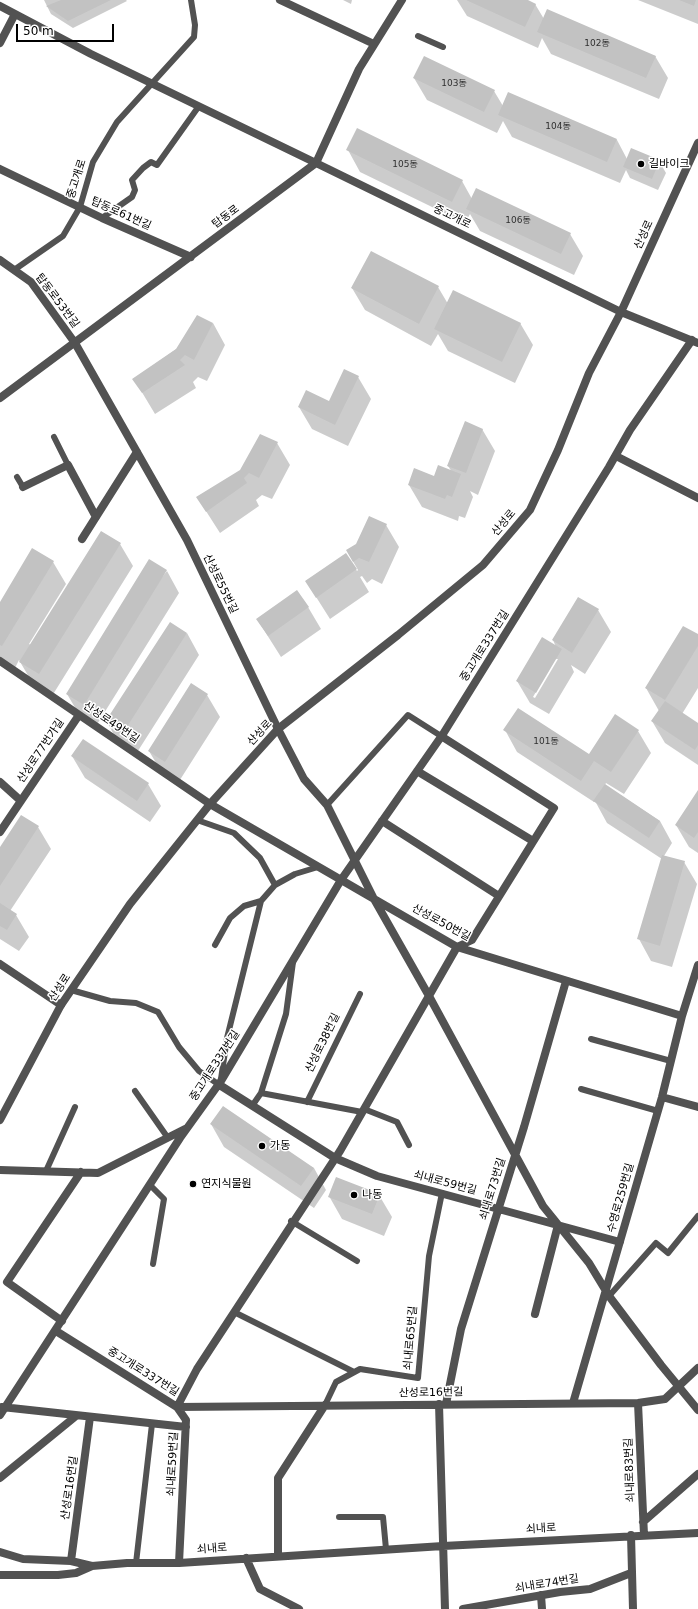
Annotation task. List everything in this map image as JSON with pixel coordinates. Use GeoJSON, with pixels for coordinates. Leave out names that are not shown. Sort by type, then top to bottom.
{"type":"FeatureCollection","features":[{"type":"Feature","properties":{"kind":"street"},"geometry":{"type":"LineString","coordinates":[[280,0],[374,44]]}},
{"type":"Feature","properties":{"kind":"street","name":"탑동로"},"geometry":{"type":"LineString","coordinates":[[0,398],[316,163],[358,69],[402,0]]}},
{"type":"Feature","properties":{"kind":"street","name":"중고개로"},"geometry":{"type":"LineString","coordinates":[[0,6],[91,54],[621,312],[695,341]]}},
{"type":"Feature","properties":{"kind":"street"},"geometry":{"type":"LineString","coordinates":[[0,43],[15,14]]}},
{"type":"Feature","properties":{"kind":"street","name":"산성로"},"geometry":{"type":"LineString","coordinates":[[0,1120],[61,1005],[130,904],[210,804],[278,729],[398,635],[483,565],[530,510],[558,450],[589,374],[621,312],[698,143]]}},
{"type":"Feature","properties":{"kind":"street","name":"탑동로61번길"},"geometry":{"type":"LineString","coordinates":[[0,169],[102,218],[191,257]]}},
{"type":"Feature","properties":{"kind":"street","name":"탑동로53번길"},"geometry":{"type":"LineString","coordinates":[[0,260],[31,282],[75,343]]}},
{"type":"Feature","properties":{"kind":"street","name":"중고개로337번길"},"geometry":{"type":"LineString","coordinates":[[0,1415],[3,1407],[62,1321],[187,1128],[219,1082],[341,880],[441,736],[616,456],[630,430],[695,341]]}},
{"type":"Feature","properties":{"kind":"street","name":"산성로55번길"},"geometry":{"type":"LineString","coordinates":[[75,343],[187,540],[278,729],[304,779],[327,805],[374,899]]}},
{"type":"Feature","properties":{"kind":"street"},"geometry":{"type":"LineString","coordinates":[[82,539],[137,452]]}},
{"type":"Feature","properties":{"kind":"street"},"geometry":{"type":"LineString","coordinates":[[616,456],[698,498]]}},
{"type":"Feature","properties":{"kind":"street"},"geometry":{"type":"LineString","coordinates":[[23,487],[68,465],[96,517]]}},
{"type":"Feature","properties":{"kind":"street","name":"산성로49번길"},"geometry":{"type":"LineString","coordinates":[[0,661],[210,804]]}},
{"type":"Feature","properties":{"kind":"street","name":"산성로77번가길"},"geometry":{"type":"LineString","coordinates":[[0,832],[79,714]]}},
{"type":"Feature","properties":{"kind":"street"},"geometry":{"type":"LineString","coordinates":[[178,1407],[197,1369],[292,1221],[335,1158],[457,947],[472,940],[554,808],[441,736]]}},
{"type":"Feature","properties":{"kind":"street"},"geometry":{"type":"LineString","coordinates":[[417,771],[533,842]]}},
{"type":"Feature","properties":{"kind":"street","name":"산성로77번가길"},"geometry":{"type":"LineString","coordinates":[[0,782],[21,801]]}},
{"type":"Feature","properties":{"kind":"street","name":"산성로50번길"},"geometry":{"type":"LineString","coordinates":[[210,804],[457,947],[682,1016]]}},
{"type":"Feature","properties":{"kind":"street"},"geometry":{"type":"LineString","coordinates":[[382,821],[499,896]]}},
{"type":"Feature","properties":{"kind":"street"},"geometry":{"type":"LineString","coordinates":[[374,899],[429,996],[489,1108],[516,1154],[543,1206],[589,1263],[608,1293],[661,1365],[698,1410]]}},
{"type":"Feature","properties":{"kind":"street","name":"수영로259번길"},"geometry":{"type":"LineString","coordinates":[[573,1403],[608,1293],[620,1242],[662,1097],[682,1016],[698,966]]}},
{"type":"Feature","properties":{"kind":"street"},"geometry":{"type":"LineString","coordinates":[[2,968],[61,1005]]}},
{"type":"Feature","properties":{"kind":"street","name":"쇠내로73번길"},"geometry":{"type":"LineString","coordinates":[[443,1546],[442,1404],[461,1329],[516,1154],[566,981]]}},
{"type":"Feature","properties":{"kind":"street","name":"쇠내로59번길"},"geometry":{"type":"LineString","coordinates":[[219,1082],[252,1106],[335,1158],[377,1176],[620,1242]]}},
{"type":"Feature","properties":{"kind":"street"},"geometry":{"type":"LineString","coordinates":[[662,1097],[698,1107]]}},
{"type":"Feature","properties":{"kind":"street"},"geometry":{"type":"LineString","coordinates":[[0,1170],[98,1173],[187,1128]]}},
{"type":"Feature","properties":{"kind":"street"},"geometry":{"type":"LineString","coordinates":[[62,1321],[7,1282],[82,1172]]}},
{"type":"Feature","properties":{"kind":"street"},"geometry":{"type":"LineString","coordinates":[[535,1314],[558,1225]]}},
{"type":"Feature","properties":{"kind":"street","name":"중고개로337번길"},"geometry":{"type":"LineString","coordinates":[[56,1330],[178,1407]]}},
{"type":"Feature","properties":{"kind":"street","name":"산성로16번길"},"geometry":{"type":"LineString","coordinates":[[178,1407],[573,1403],[638,1404],[665,1399],[698,1368]]}},
{"type":"Feature","properties":{"kind":"street","name":"쇠내로83번길"},"geometry":{"type":"LineString","coordinates":[[638,1404],[644,1535]]}},
{"type":"Feature","properties":{"kind":"street","name":"쇠내로65번길"},"geometry":{"type":"LineString","coordinates":[[278,1556],[278,1478],[325,1406]]}},
{"type":"Feature","properties":{"kind":"street"},"geometry":{"type":"LineString","coordinates":[[3,1407],[186,1427]]}},
{"type":"Feature","properties":{"kind":"street","name":"쇠내로59번길"},"geometry":{"type":"LineString","coordinates":[[178,1407],[186,1420],[179,1563]]}},
{"type":"Feature","properties":{"kind":"street"},"geometry":{"type":"LineString","coordinates":[[0,1478],[76,1416]]}},
{"type":"Feature","properties":{"kind":"street","name":"산성로16번길"},"geometry":{"type":"LineString","coordinates":[[71,1561],[90,1417]]}},
{"type":"Feature","properties":{"kind":"street"},"geometry":{"type":"LineString","coordinates":[[643,1522],[698,1474]]}},
{"type":"Feature","properties":{"kind":"street","name":"쇠내로"},"geometry":{"type":"LineString","coordinates":[[0,1575],[58,1575],[76,1573],[92,1566],[136,1563],[179,1563],[386,1549],[698,1533]]}},
{"type":"Feature","properties":{"kind":"street"},"geometry":{"type":"LineString","coordinates":[[631,1536],[633,1609]]}},
{"type":"Feature","properties":{"kind":"street"},"geometry":{"type":"LineString","coordinates":[[443,1546],[445,1609]]}},
{"type":"Feature","properties":{"kind":"street"},"geometry":{"type":"LineString","coordinates":[[0,1552],[23,1559],[71,1561],[92,1566]]}},
{"type":"Feature","properties":{"kind":"street"},"geometry":{"type":"LineString","coordinates":[[246,1558],[260,1589],[299,1609]]}},
{"type":"Feature","properties":{"kind":"street","name":"쇠내로74번길"},"geometry":{"type":"LineString","coordinates":[[463,1609],[541,1595],[590,1589],[631,1573]]}},
{"type":"Feature","properties":{"kind":"street"},"geometry":{"type":"LineString","coordinates":[[541,1595],[542,1609]]}},
{"type":"Feature","properties":{"kind":"lane"},"geometry":{"type":"LineString","coordinates":[[152,84],[194,36],[195,25],[191,0]]}},
{"type":"Feature","properties":{"kind":"lane"},"geometry":{"type":"LineString","coordinates":[[418,36],[443,47]]}},
{"type":"Feature","properties":{"kind":"lane","name":"중고개로"},"geometry":{"type":"LineString","coordinates":[[14,270],[63,236],[80,207],[94,162],[103,144],[117,122],[152,84]]}},
{"type":"Feature","properties":{"kind":"lane"},"geometry":{"type":"LineString","coordinates":[[102,218],[132,197],[135,190],[132,180],[151,162],[157,165],[199,106]]}},
{"type":"Feature","properties":{"kind":"lane"},"geometry":{"type":"LineString","coordinates":[[54,437],[68,465]]}},
{"type":"Feature","properties":{"kind":"lane"},"geometry":{"type":"LineString","coordinates":[[17,477],[23,487]]}},
{"type":"Feature","properties":{"kind":"lane"},"geometry":{"type":"LineString","coordinates":[[327,805],[408,714],[441,736]]}},
{"type":"Feature","properties":{"kind":"lane"},"geometry":{"type":"LineString","coordinates":[[197,820],[234,833],[260,858],[275,885]]}},
{"type":"Feature","properties":{"kind":"lane"},"geometry":{"type":"LineString","coordinates":[[72,990],[110,1001],[136,1003],[158,1012],[179,1047],[199,1071],[219,1082],[227,1038],[261,901],[275,885],[295,874],[318,867]]}},
{"type":"Feature","properties":{"kind":"lane"},"geometry":{"type":"LineString","coordinates":[[215,945],[230,918],[244,906],[261,901]]}},
{"type":"Feature","properties":{"kind":"lane","name":"중고개로337번길"},"geometry":{"type":"LineString","coordinates":[[252,1106],[261,1093],[286,1014],[294,958]]}},
{"type":"Feature","properties":{"kind":"lane","name":"산성로38번길"},"geometry":{"type":"LineString","coordinates":[[307,1102],[360,994]]}},
{"type":"Feature","properties":{"kind":"lane"},"geometry":{"type":"LineString","coordinates":[[591,1039],[671,1061]]}},
{"type":"Feature","properties":{"kind":"lane"},"geometry":{"type":"LineString","coordinates":[[581,1089],[658,1111]]}},
{"type":"Feature","properties":{"kind":"lane"},"geometry":{"type":"LineString","coordinates":[[135,1091],[168,1138]]}},
{"type":"Feature","properties":{"kind":"lane"},"geometry":{"type":"LineString","coordinates":[[261,1093],[307,1102],[363,1110],[397,1122],[409,1145]]}},
{"type":"Feature","properties":{"kind":"lane"},"geometry":{"type":"LineString","coordinates":[[46,1171],[75,1106]]}},
{"type":"Feature","properties":{"kind":"lane"},"geometry":{"type":"LineString","coordinates":[[150,1185],[164,1199],[153,1264]]}},
{"type":"Feature","properties":{"kind":"lane","name":"쇠내로65번길"},"geometry":{"type":"LineString","coordinates":[[325,1406],[336,1382],[360,1369],[418,1378],[429,1256],[442,1193]]}},
{"type":"Feature","properties":{"kind":"lane","name":"수영로259번길"},"geometry":{"type":"LineString","coordinates":[[608,1293],[656,1243],[668,1252],[698,1216]]}},
{"type":"Feature","properties":{"kind":"lane"},"geometry":{"type":"LineString","coordinates":[[292,1221],[357,1261]]}},
{"type":"Feature","properties":{"kind":"lane"},"geometry":{"type":"LineString","coordinates":[[234,1312],[354,1372]]}},
{"type":"Feature","properties":{"kind":"lane"},"geometry":{"type":"LineString","coordinates":[[136,1563],[152,1424]]}},
{"type":"Feature","properties":{"kind":"lane"},"geometry":{"type":"LineString","coordinates":[[339,1517],[383,1517],[386,1549]]}},
{"type":"Feature","properties":{"kind":"building"},"geometry":{"type":"Polygon","coordinates":[[[61,0],[111,0],[68,21],[46,6],[61,0]]]}},
{"type":"Feature","properties":{"kind":"building"},"geometry":{"type":"Polygon","coordinates":[[[466,0],[528,0],[536,4],[525,27],[466,0]]]}},
{"type":"Feature","properties":{"kind":"building"},"geometry":{"type":"Polygon","coordinates":[[[679,0],[696,0],[694,6],[679,0]]]}},
{"type":"Feature","properties":{"kind":"building"},"geometry":{"type":"Polygon","coordinates":[[[547,9],[656,56],[646,78],[537,32],[547,9]]]}},
{"type":"Feature","properties":{"kind":"building"},"geometry":{"type":"Polygon","coordinates":[[[424,56],[495,90],[484,112],[413,78],[424,56]]]}},
{"type":"Feature","properties":{"kind":"building"},"geometry":{"type":"Polygon","coordinates":[[[508,92],[617,139],[607,162],[498,115],[508,92]]]}},
{"type":"Feature","properties":{"kind":"building"},"geometry":{"type":"Polygon","coordinates":[[[357,128],[463,180],[452,202],[346,150],[357,128]]]}},
{"type":"Feature","properties":{"kind":"building","name":"길바이크"},"geometry":{"type":"Polygon","coordinates":[[[631,148],[660,160],[652,179],[623,167],[631,148]]]}},
{"type":"Feature","properties":{"kind":"building"},"geometry":{"type":"Polygon","coordinates":[[[476,188],[571,233],[561,254],[466,209],[476,188]]]}},
{"type":"Feature","properties":{"kind":"building"},"geometry":{"type":"Polygon","coordinates":[[[371,251],[439,286],[419,324],[351,288],[371,251]]]}},
{"type":"Feature","properties":{"kind":"building"},"geometry":{"type":"Polygon","coordinates":[[[453,290],[521,323],[502,362],[434,329],[453,290]]]}},
{"type":"Feature","properties":{"kind":"building"},"geometry":{"type":"Polygon","coordinates":[[[197,315],[213,323],[194,360],[185,355],[180,360],[185,365],[142,393],[132,379],[176,349],[197,315]]]}},
{"type":"Feature","properties":{"kind":"building"},"geometry":{"type":"Polygon","coordinates":[[[344,369],[359,376],[335,425],[298,407],[306,390],[329,401],[344,369]]]}},
{"type":"Feature","properties":{"kind":"building"},"geometry":{"type":"Polygon","coordinates":[[[465,421],[483,429],[466,473],[447,466],[465,421]]]}},
{"type":"Feature","properties":{"kind":"building"},"geometry":{"type":"Polygon","coordinates":[[[260,434],[278,442],[259,478],[249,473],[244,478],[247,483],[206,512],[196,497],[240,470],[260,434]]]}},
{"type":"Feature","properties":{"kind":"building"},"geometry":{"type":"Polygon","coordinates":[[[438,465],[461,474],[452,497],[447,495],[445,499],[408,485],[414,468],[434,476],[438,465]]]}},
{"type":"Feature","properties":{"kind":"building"},"geometry":{"type":"Polygon","coordinates":[[[369,516],[387,524],[369,562],[359,558],[353,562],[346,550],[356,544],[369,516]]]}},
{"type":"Feature","properties":{"kind":"building"},"geometry":{"type":"Polygon","coordinates":[[[101,531],[121,543],[39,674],[19,662],[101,531]]]}},
{"type":"Feature","properties":{"kind":"building"},"geometry":{"type":"Polygon","coordinates":[[[32,548],[54,561],[2,646],[0,645],[0,602],[32,548]]]}},
{"type":"Feature","properties":{"kind":"building"},"geometry":{"type":"Polygon","coordinates":[[[346,553],[357,569],[316,598],[305,581],[346,553]]]}},
{"type":"Feature","properties":{"kind":"building"},"geometry":{"type":"Polygon","coordinates":[[[149,559],[167,570],[84,705],[66,694],[149,559]]]}},
{"type":"Feature","properties":{"kind":"building"},"geometry":{"type":"Polygon","coordinates":[[[297,590],[309,607],[268,636],[256,619],[297,590]]]}},
{"type":"Feature","properties":{"kind":"building"},"geometry":{"type":"Polygon","coordinates":[[[578,597],[599,609],[572,653],[552,640],[578,597]]]}},
{"type":"Feature","properties":{"kind":"building"},"geometry":{"type":"Polygon","coordinates":[[[170,622],[187,633],[123,733],[105,722],[170,622]]]}},
{"type":"Feature","properties":{"kind":"building"},"geometry":{"type":"Polygon","coordinates":[[[683,626],[698,634],[698,646],[665,700],[645,688],[683,626]]]}},
{"type":"Feature","properties":{"kind":"building"},"geometry":{"type":"Polygon","coordinates":[[[542,637],[562,649],[536,693],[516,681],[542,637]]]}},
{"type":"Feature","properties":{"kind":"building"},"geometry":{"type":"Polygon","coordinates":[[[191,683],[208,694],[165,762],[148,751],[191,683]]]}},
{"type":"Feature","properties":{"kind":"building"},"geometry":{"type":"Polygon","coordinates":[[[665,701],[698,723],[698,745],[695,750],[651,721],[665,701]]]}},
{"type":"Feature","properties":{"kind":"building"},"geometry":{"type":"Polygon","coordinates":[[[518,708],[589,754],[615,714],[639,730],[611,772],[594,761],[581,781],[503,730],[518,708]]]}},
{"type":"Feature","properties":{"kind":"building"},"geometry":{"type":"Polygon","coordinates":[[[83,739],[149,783],[137,801],[71,756],[83,739]]]}},
{"type":"Feature","properties":{"kind":"building"},"geometry":{"type":"Polygon","coordinates":[[[605,784],[660,821],[649,838],[593,801],[605,784]]]}},
{"type":"Feature","properties":{"kind":"building"},"geometry":{"type":"Polygon","coordinates":[[[698,790],[698,832],[694,838],[675,825],[698,790]]]}},
{"type":"Feature","properties":{"kind":"building"},"geometry":{"type":"Polygon","coordinates":[[[21,815],[39,826],[0,886],[0,847],[21,815]]]}},
{"type":"Feature","properties":{"kind":"building"},"geometry":{"type":"Polygon","coordinates":[[[662,855],[685,861],[660,946],[637,939],[662,855]]]}},
{"type":"Feature","properties":{"kind":"building"},"geometry":{"type":"Polygon","coordinates":[[[0,903],[17,914],[7,930],[0,926],[0,903]]]}},
{"type":"Feature","properties":{"kind":"building","name":"가동"},"geometry":{"type":"Polygon","coordinates":[[[223,1106],[314,1168],[301,1186],[210,1124],[223,1106]]]}},
{"type":"Feature","properties":{"kind":"building","name":"나동"},"geometry":{"type":"Polygon","coordinates":[[[336,1177],[380,1194],[372,1214],[328,1197],[336,1177]]]}},
{"type":"Feature","properties":{"kind":"place","name":"길바이크"},"geometry":{"type":"Point","coordinates":[641,164]}},
{"type":"Feature","properties":{"kind":"place","name":"가동"},"geometry":{"type":"Point","coordinates":[262,1146]}},
{"type":"Feature","properties":{"kind":"place","name":"연지식물원"},"geometry":{"type":"Point","coordinates":[193,1184]}},
{"type":"Feature","properties":{"kind":"place","name":"나동"},"geometry":{"type":"Point","coordinates":[354,1195]}}]}
